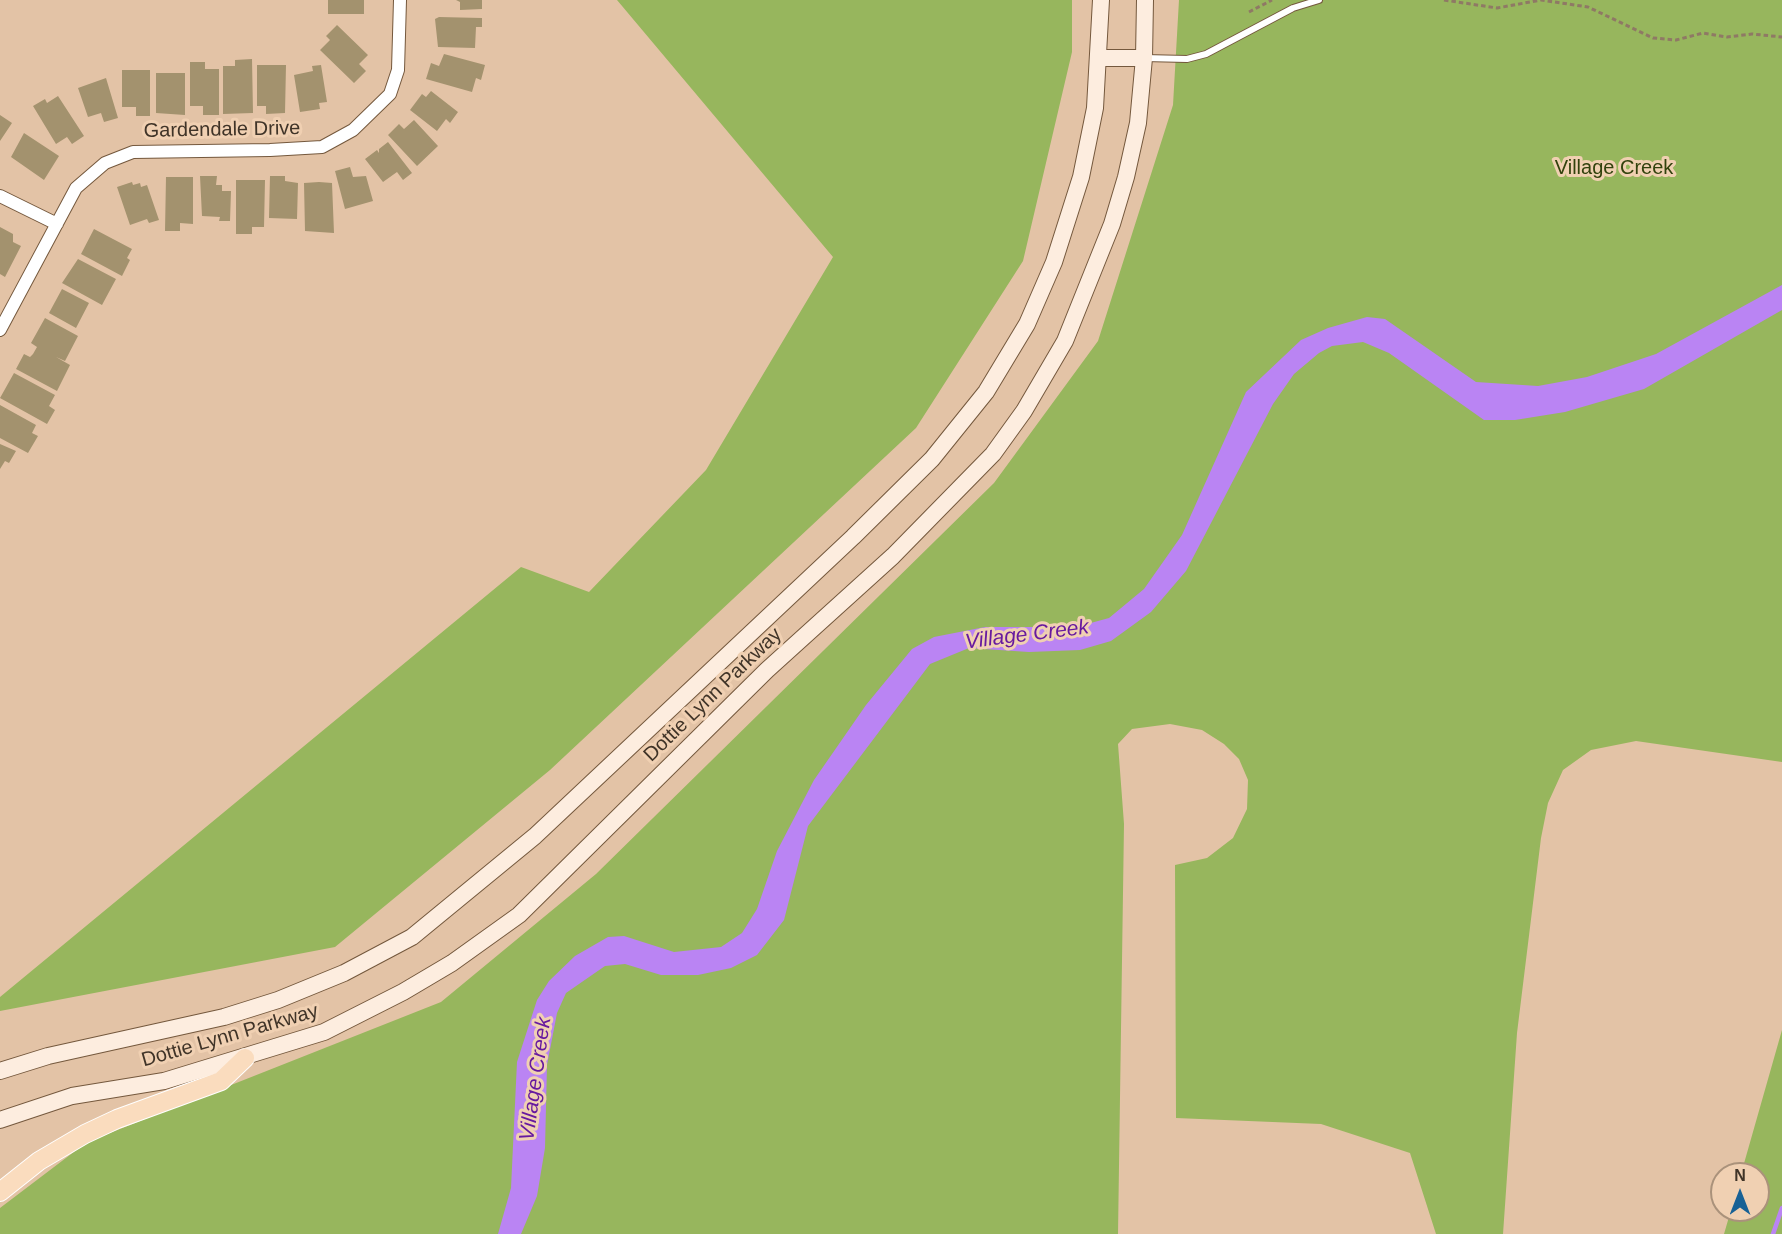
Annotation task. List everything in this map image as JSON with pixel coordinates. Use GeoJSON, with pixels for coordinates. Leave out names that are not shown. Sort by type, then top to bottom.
{"type":"FeatureCollection","features":[{"type":"Feature","properties":{"kind":"main road","name":"Dottie Lynn Parkway"},"geometry":{"type":"LineString","coordinates":[[0,1071],[48,1056],[224,1017],[278,1000],[344,973],[412,937],[535,836],[853,537],[932,459],[986,392],[1027,324],[1054,262],[1081,177],[1095,108],[1101,0]]}},
{"type":"Feature","properties":{"kind":"main road","name":"Dottie Lynn Parkway"},"geometry":{"type":"LineString","coordinates":[[0,1120],[72,1096],[164,1081],[324,1032],[403,992],[452,963],[519,915],[616,821],[687,747],[893,555],[993,454],[1024,411],[1065,341],[1086,294],[1112,224],[1126,177],[1138,123],[1144,58],[1145,0]]}},
{"type":"Feature","properties":{"kind":"main road"},"geometry":{"type":"LineString","coordinates":[[1099,58],[1144,58]]}},
{"type":"Feature","properties":{"kind":"main road"},"geometry":{"type":"LineString","coordinates":[[0,1192],[39,1161],[85,1134],[117,1119],[221,1081],[245,1058]]}},
{"type":"Feature","properties":{"kind":"street","name":"Gardendale Drive"},"geometry":{"type":"LineString","coordinates":[[0,330],[76,188],[105,163],[134,152],[322,147],[353,130],[390,94],[398,70],[400,0]]}},
{"type":"Feature","properties":{"kind":"street"},"geometry":{"type":"LineString","coordinates":[[0,196],[57,224]]}},
{"type":"Feature","properties":{"kind":"lane"},"geometry":{"type":"LineString","coordinates":[[1144,58],[1187,59],[1206,54],[1293,8],[1319,0]]}},
{"type":"Feature","properties":{"kind":"path"},"geometry":{"type":"LineString","coordinates":[[1249,12],[1272,0]]}},
{"type":"Feature","properties":{"kind":"path"},"geometry":{"type":"LineString","coordinates":[[1443,0],[1497,8],[1541,0],[1588,8],[1653,38],[1676,40],[1703,33],[1727,37],[1752,34],[1782,38]]}},
{"type":"Feature","properties":{"kind":"green space"},"geometry":{"type":"Polygon","coordinates":[[[617,0],[1072,0],[1072,52],[1023,261],[916,428],[550,770],[335,947],[0,1011],[0,997],[521,567],[589,592],[706,470],[833,257],[617,0]]]}},
{"type":"Feature","properties":{"kind":"green space","name":"Village Creek"},"geometry":{"type":"Polygon","coordinates":[[[1179,0],[1782,0],[1782,762],[1636,741],[1591,750],[1563,770],[1548,803],[1541,838],[1517,1033],[1503,1234],[1436,1234],[1410,1153],[1321,1124],[1176,1118],[1175,865],[1207,858],[1233,838],[1247,809],[1248,780],[1239,759],[1224,744],[1202,730],[1170,724],[1132,729],[1118,744],[1124,824],[1118,1234],[0,1234],[0,1208],[87,1142],[441,1002],[596,874],[994,483],[1098,341],[1173,105],[1179,0]]]}},
{"type":"Feature","properties":{"kind":"green space"},"geometry":{"type":"Polygon","coordinates":[[[1782,1030],[1782,1234],[1724,1234],[1728,1222],[1770,1222],[1770,1162],[1744,1162],[1782,1030]]]}},
{"type":"Feature","properties":{"kind":"water","name":"Village Creek"},"geometry":{"type":"Polygon","coordinates":[[[1782,285],[1782,310],[1644,389],[1565,412],[1515,420],[1484,420],[1389,353],[1363,342],[1332,346],[1319,353],[1294,374],[1273,404],[1186,571],[1151,612],[1111,641],[1080,650],[1029,652],[969,648],[930,664],[808,826],[784,920],[757,955],[731,968],[698,975],[661,975],[625,964],[605,966],[566,993],[557,1013],[547,1065],[545,1148],[537,1196],[521,1234],[498,1234],[511,1188],[517,1062],[537,1000],[549,981],[575,956],[608,937],[624,936],[674,952],[721,947],[742,933],[757,909],[777,851],[814,780],[866,705],[912,649],[934,637],[985,627],[1076,627],[1109,618],[1144,589],[1182,535],[1246,392],[1301,340],[1328,328],[1367,317],[1385,319],[1476,382],[1538,386],[1587,377],[1656,354],[1782,285]]]}},
{"type":"Feature","properties":{"kind":"building"},"geometry":{"type":"Polygon","coordinates":[[[328,0],[364,0],[364,14],[328,14],[328,0]]]}},
{"type":"Feature","properties":{"kind":"building"},"geometry":{"type":"Polygon","coordinates":[[[456,0],[482,0],[482,9],[460,10],[460,2],[456,0]]]}},
{"type":"Feature","properties":{"kind":"building"},"geometry":{"type":"Polygon","coordinates":[[[439,17],[482,18],[482,27],[476,27],[475,48],[438,47],[435,19],[439,17]]]}},
{"type":"Feature","properties":{"kind":"building"},"geometry":{"type":"Polygon","coordinates":[[[337,25],[368,55],[359,64],[366,71],[354,83],[320,50],[330,40],[326,36],[337,25]]]}},
{"type":"Feature","properties":{"kind":"building"},"geometry":{"type":"Polygon","coordinates":[[[444,54],[485,65],[481,80],[476,78],[472,92],[426,79],[431,63],[439,66],[444,54]]]}},
{"type":"Feature","properties":{"kind":"building"},"geometry":{"type":"Polygon","coordinates":[[[252,59],[253,113],[223,114],[223,66],[235,66],[235,60],[252,59]]]}},
{"type":"Feature","properties":{"kind":"building"},"geometry":{"type":"Polygon","coordinates":[[[190,62],[205,62],[205,69],[219,69],[219,115],[203,115],[203,106],[190,106],[190,62]]]}},
{"type":"Feature","properties":{"kind":"building"},"geometry":{"type":"Polygon","coordinates":[[[257,65],[286,65],[285,113],[266,114],[266,106],[257,106],[257,65]]]}},
{"type":"Feature","properties":{"kind":"building"},"geometry":{"type":"Polygon","coordinates":[[[321,65],[327,102],[319,103],[320,109],[300,112],[294,75],[313,71],[312,66],[321,65]]]}},
{"type":"Feature","properties":{"kind":"building"},"geometry":{"type":"Polygon","coordinates":[[[122,70],[150,70],[150,116],[136,116],[136,107],[122,107],[122,70]]]}},
{"type":"Feature","properties":{"kind":"building"},"geometry":{"type":"Polygon","coordinates":[[[156,73],[185,73],[185,115],[156,113],[156,73]]]}},
{"type":"Feature","properties":{"kind":"building"},"geometry":{"type":"Polygon","coordinates":[[[106,78],[118,118],[104,122],[101,113],[88,117],[78,88],[106,78]]]}},
{"type":"Feature","properties":{"kind":"building"},"geometry":{"type":"Polygon","coordinates":[[[431,91],[458,112],[450,123],[446,119],[437,131],[410,110],[422,94],[426,97],[431,91]]]}},
{"type":"Feature","properties":{"kind":"building"},"geometry":{"type":"Polygon","coordinates":[[[58,96],[84,136],[72,144],[67,137],[56,144],[33,106],[45,99],[47,103],[58,96]]]}},
{"type":"Feature","properties":{"kind":"building"},"geometry":{"type":"Polygon","coordinates":[[[0,115],[12,123],[0,141],[0,115]]]}},
{"type":"Feature","properties":{"kind":"building"},"geometry":{"type":"Polygon","coordinates":[[[414,120],[438,146],[417,166],[388,135],[399,124],[404,129],[414,120]]]}},
{"type":"Feature","properties":{"kind":"building"},"geometry":{"type":"Polygon","coordinates":[[[24,133],[59,156],[44,180],[11,157],[24,133]]]}},
{"type":"Feature","properties":{"kind":"building"},"geometry":{"type":"Polygon","coordinates":[[[388,142],[412,173],[403,180],[397,172],[383,182],[365,159],[377,150],[379,153],[379,149],[388,142]]]}},
{"type":"Feature","properties":{"kind":"building"},"geometry":{"type":"Polygon","coordinates":[[[350,167],[353,177],[366,176],[373,201],[345,209],[335,171],[350,167]]]}},
{"type":"Feature","properties":{"kind":"building"},"geometry":{"type":"Polygon","coordinates":[[[200,176],[217,176],[216,185],[222,185],[222,191],[231,191],[230,221],[219,221],[220,217],[202,216],[200,176]]]}},
{"type":"Feature","properties":{"kind":"building"},"geometry":{"type":"Polygon","coordinates":[[[270,176],[285,176],[285,181],[298,183],[297,219],[269,218],[270,176]]]}},
{"type":"Feature","properties":{"kind":"building"},"geometry":{"type":"Polygon","coordinates":[[[166,177],[193,177],[193,224],[180,223],[180,231],[165,231],[166,177]]]}},
{"type":"Feature","properties":{"kind":"building"},"geometry":{"type":"Polygon","coordinates":[[[236,180],[265,180],[264,227],[252,227],[252,234],[236,234],[236,180]]]}},
{"type":"Feature","properties":{"kind":"building"},"geometry":{"type":"Polygon","coordinates":[[[132,182],[133,185],[140,183],[141,187],[147,185],[159,220],[149,223],[147,219],[130,225],[117,187],[132,182]]]}},
{"type":"Feature","properties":{"kind":"building"},"geometry":{"type":"Polygon","coordinates":[[[304,183],[332,183],[334,233],[305,231],[304,183]]]}},
{"type":"Feature","properties":{"kind":"building"},"geometry":{"type":"Polygon","coordinates":[[[0,227],[13,234],[13,242],[21,246],[5,277],[0,274],[0,227]]]}},
{"type":"Feature","properties":{"kind":"building"},"geometry":{"type":"Polygon","coordinates":[[[94,229],[132,249],[127,258],[130,260],[122,276],[81,254],[94,229]]]}},
{"type":"Feature","properties":{"kind":"building"},"geometry":{"type":"Polygon","coordinates":[[[78,259],[116,279],[102,305],[62,283],[78,259]]]}},
{"type":"Feature","properties":{"kind":"building"},"geometry":{"type":"Polygon","coordinates":[[[62,289],[89,303],[76,328],[49,313],[62,289]]]}},
{"type":"Feature","properties":{"kind":"building"},"geometry":{"type":"Polygon","coordinates":[[[45,318],[78,336],[65,361],[56,357],[70,365],[57,391],[16,369],[24,354],[30,357],[37,347],[31,343],[45,318]]]}},
{"type":"Feature","properties":{"kind":"building"},"geometry":{"type":"Polygon","coordinates":[[[14,373],[55,395],[49,406],[55,410],[47,424],[0,398],[14,373]]]}},
{"type":"Feature","properties":{"kind":"building"},"geometry":{"type":"Polygon","coordinates":[[[0,405],[36,425],[32,433],[38,436],[28,453],[0,438],[0,405]]]}},
{"type":"Feature","properties":{"kind":"building"},"geometry":{"type":"Polygon","coordinates":[[[0,444],[16,451],[9,463],[5,461],[0,469],[0,444]]]}},
{"type":"Feature","properties":{"kind":"waterway"},"geometry":{"type":"LineString","coordinates":[[1773,1234],[1782,1208]]}}]}
